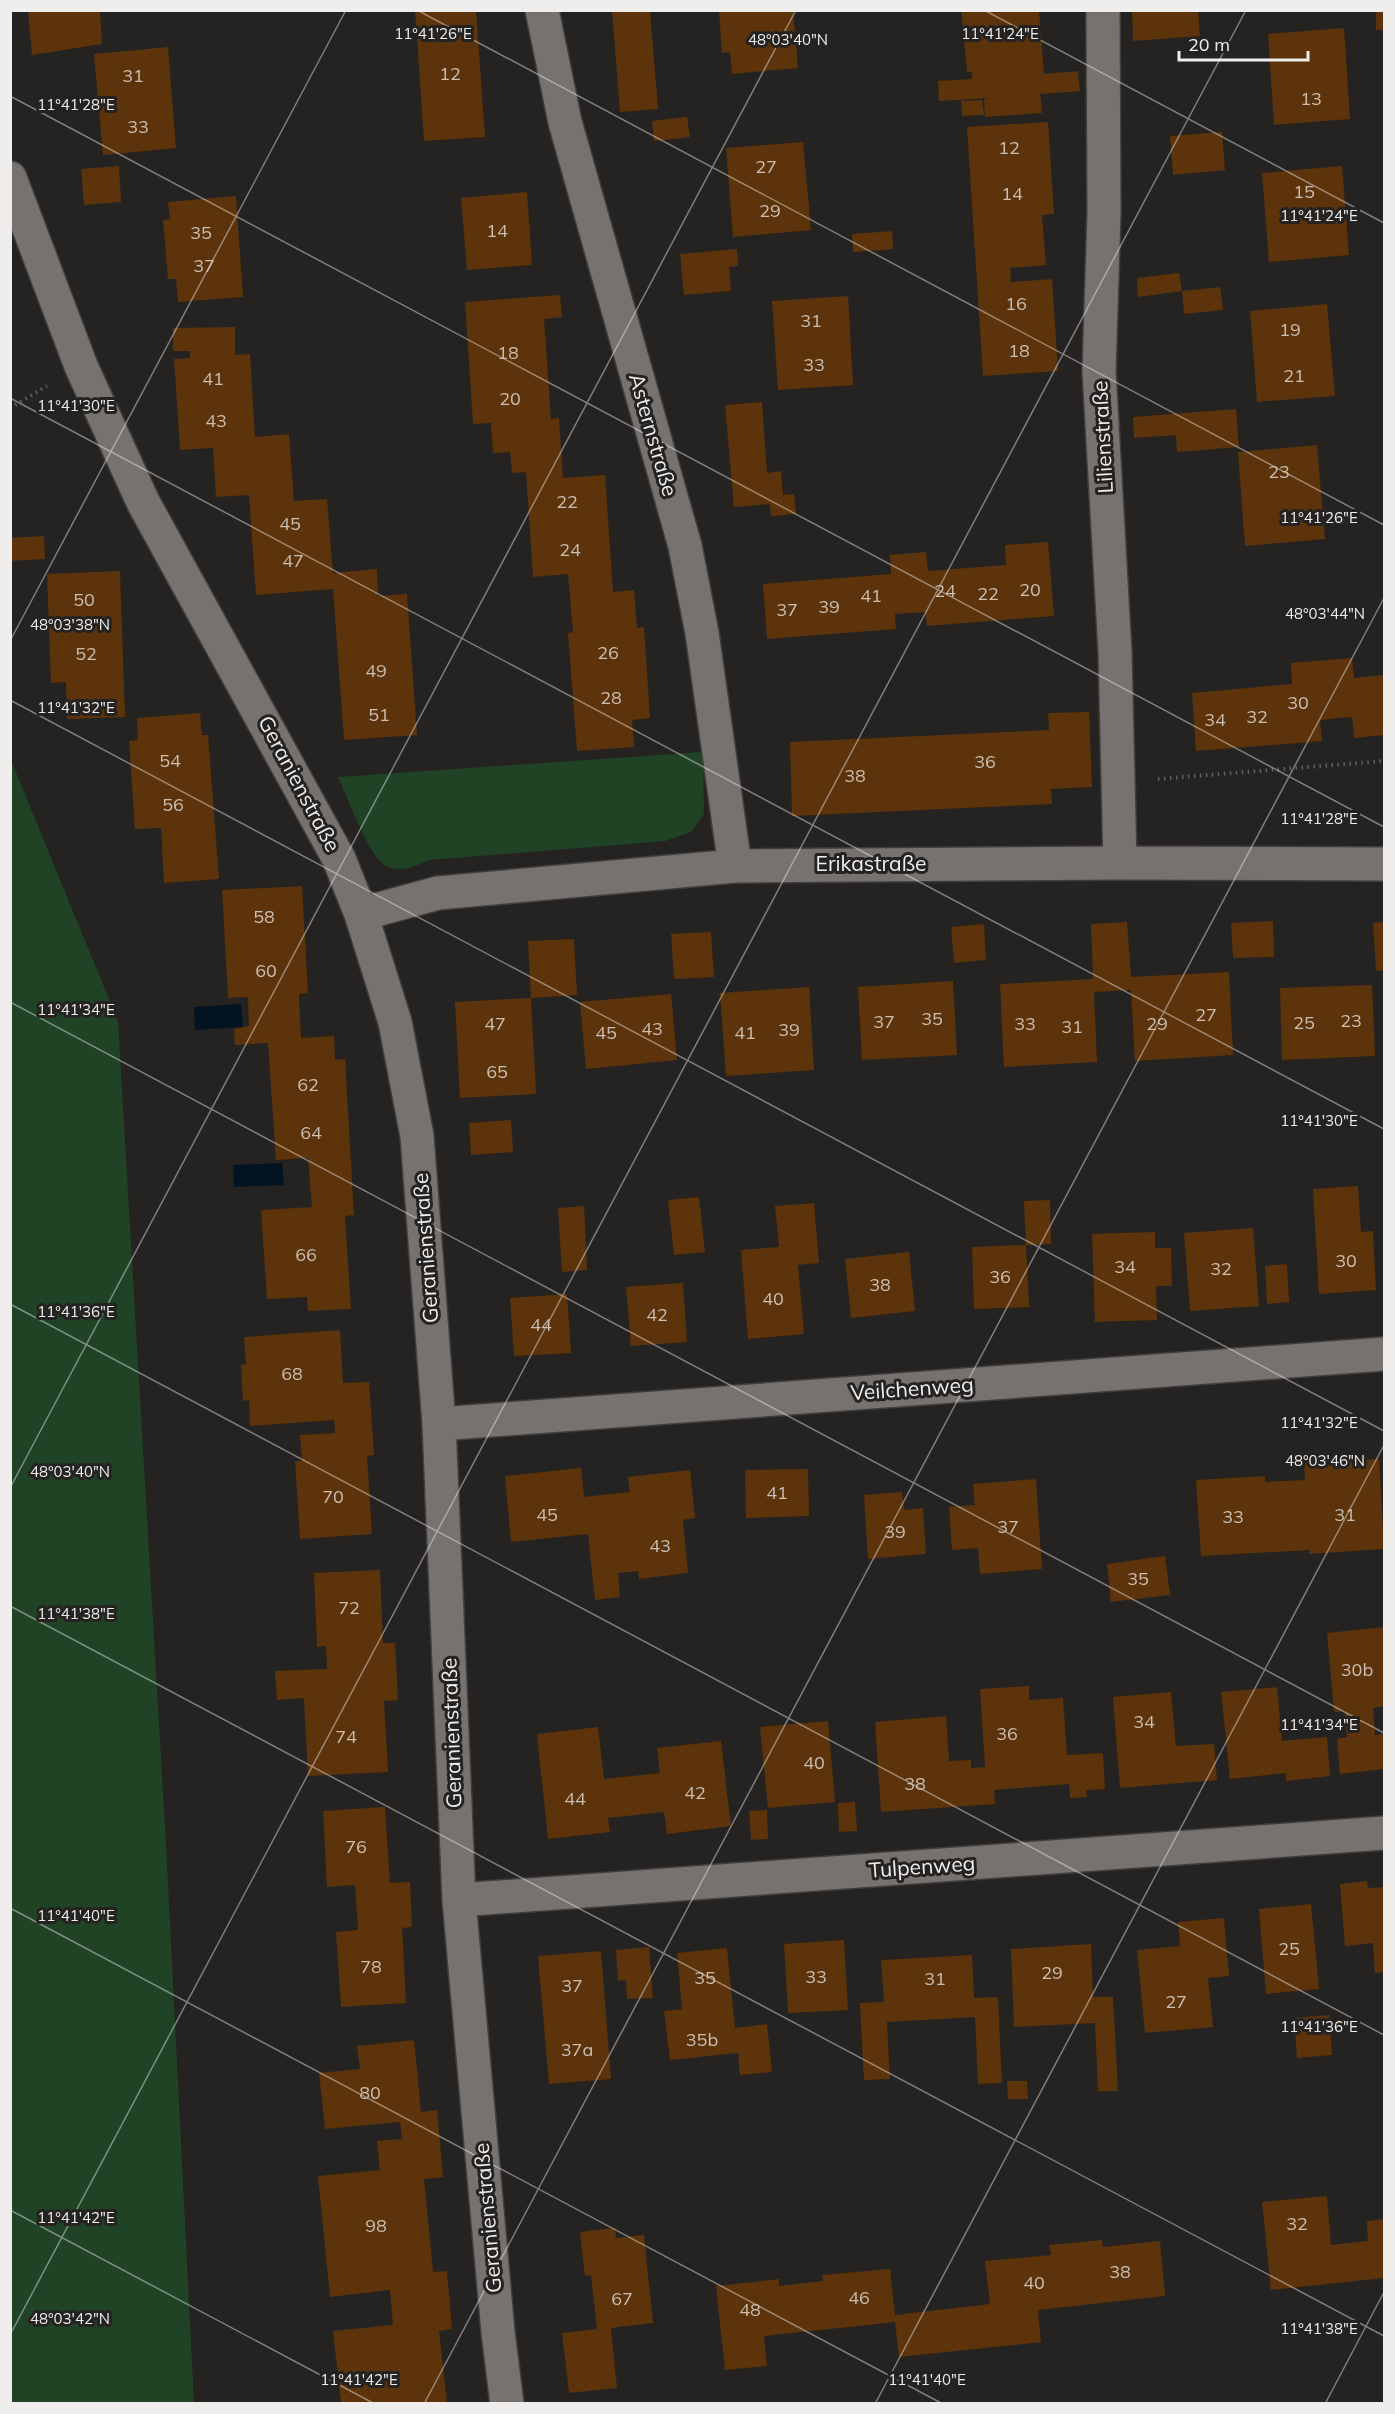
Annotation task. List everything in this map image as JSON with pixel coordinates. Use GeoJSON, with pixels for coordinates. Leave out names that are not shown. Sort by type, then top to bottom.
{"type":"FeatureCollection","features":[{"type":"Feature","properties":{"kind":"street","name":"Asternstraße"},"geometry":{"type":"LineString","coordinates":[[542,10],[565,122],[685,546],[702,633],[735,866]]}},
{"type":"Feature","properties":{"kind":"street","name":"Lilienstraße"},"geometry":{"type":"LineString","coordinates":[[1103,10],[1104,202],[1099,371],[1115,652],[1120,862]]}},
{"type":"Feature","properties":{"kind":"street","name":"Geranienstraße"},"geometry":{"type":"LineString","coordinates":[[10,178],[81,366],[143,502],[339,859],[361,914],[395,1022],[417,1136],[439,1424],[459,1900],[498,2332],[507,2403]]}},
{"type":"Feature","properties":{"kind":"street","name":"Erikastraße"},"geometry":{"type":"LineString","coordinates":[[361,914],[438,893],[735,866],[1120,862],[1384,864]]}},
{"type":"Feature","properties":{"kind":"street","name":"Veilchenweg"},"geometry":{"type":"LineString","coordinates":[[439,1424],[1384,1354]]}},
{"type":"Feature","properties":{"kind":"street","name":"Tulpenweg"},"geometry":{"type":"LineString","coordinates":[[459,1900],[1384,1833]]}},
{"type":"Feature","properties":{"kind":"path"},"geometry":{"type":"LineString","coordinates":[[1117,782],[1384,761]]}},
{"type":"Feature","properties":{"kind":"green space"},"geometry":{"type":"Polygon","coordinates":[[[703,752],[704,814],[691,832],[665,841],[429,860],[404,869],[388,867],[374,853],[338,777],[703,752]]]}},
{"type":"Feature","properties":{"kind":"green space"},"geometry":{"type":"Polygon","coordinates":[[[10,758],[118,1021],[166,1844],[194,2403],[11,2403],[10,758]]]}},
{"type":"Feature","properties":{"kind":"water"},"geometry":{"type":"Polygon","coordinates":[[[241,1004],[243,1027],[195,1030],[194,1007],[241,1004]]]}},
{"type":"Feature","properties":{"kind":"water"},"geometry":{"type":"Polygon","coordinates":[[[282,1163],[284,1185],[234,1187],[233,1165],[282,1163]]]}},
{"type":"Feature","properties":{"kind":"building"},"geometry":{"type":"Polygon","coordinates":[[[28,10],[100,10],[102,44],[32,55],[28,10]]]}},
{"type":"Feature","properties":{"kind":"building"},"geometry":{"type":"Polygon","coordinates":[[[415,10],[476,10],[485,137],[424,141],[415,10]]]}},
{"type":"Feature","properties":{"kind":"building"},"geometry":{"type":"Polygon","coordinates":[[[612,10],[650,10],[658,109],[620,112],[612,10]]]}},
{"type":"Feature","properties":{"kind":"building"},"geometry":{"type":"Polygon","coordinates":[[[719,10],[793,10],[798,68],[732,74],[730,52],[722,53],[719,10]]]}},
{"type":"Feature","properties":{"kind":"building"},"geometry":{"type":"Polygon","coordinates":[[[961,10],[1039,10],[1044,74],[1078,71],[1080,91],[1040,94],[1042,113],[985,117],[984,99],[989,98],[939,101],[938,81],[972,79],[972,72],[967,72],[961,10]]]}},
{"type":"Feature","properties":{"kind":"building"},"geometry":{"type":"Polygon","coordinates":[[[1132,10],[1198,10],[1200,36],[1133,41],[1132,10]]]}},
{"type":"Feature","properties":{"kind":"building"},"geometry":{"type":"Polygon","coordinates":[[[1376,10],[1384,10],[1384,30],[1376,30],[1376,10]]]}},
{"type":"Feature","properties":{"kind":"building"},"geometry":{"type":"Polygon","coordinates":[[[1344,28],[1350,119],[1274,125],[1268,34],[1344,28]]]}},
{"type":"Feature","properties":{"kind":"building"},"geometry":{"type":"Polygon","coordinates":[[[168,47],[176,148],[103,155],[94,54],[168,47]]]}},
{"type":"Feature","properties":{"kind":"building"},"geometry":{"type":"Polygon","coordinates":[[[982,100],[984,115],[962,116],[961,101],[982,100]]]}},
{"type":"Feature","properties":{"kind":"building"},"geometry":{"type":"Polygon","coordinates":[[[687,117],[690,137],[654,141],[652,121],[687,117]]]}},
{"type":"Feature","properties":{"kind":"building"},"geometry":{"type":"Polygon","coordinates":[[[1048,122],[1054,214],[1042,215],[1046,265],[1010,268],[1011,282],[1052,279],[1058,371],[983,376],[967,127],[1048,122]]]}},
{"type":"Feature","properties":{"kind":"building"},"geometry":{"type":"Polygon","coordinates":[[[1222,132],[1225,170],[1173,175],[1170,136],[1222,132]]]}},
{"type":"Feature","properties":{"kind":"building"},"geometry":{"type":"Polygon","coordinates":[[[803,142],[811,230],[733,237],[726,148],[803,142]]]}},
{"type":"Feature","properties":{"kind":"building"},"geometry":{"type":"Polygon","coordinates":[[[119,166],[121,202],[84,205],[81,169],[119,166]]]}},
{"type":"Feature","properties":{"kind":"building"},"geometry":{"type":"Polygon","coordinates":[[[1342,166],[1349,255],[1269,262],[1262,173],[1342,166]]]}},
{"type":"Feature","properties":{"kind":"building"},"geometry":{"type":"Polygon","coordinates":[[[527,192],[532,265],[467,270],[461,198],[527,192]]]}},
{"type":"Feature","properties":{"kind":"building"},"geometry":{"type":"Polygon","coordinates":[[[236,196],[243,297],[178,302],[176,279],[168,279],[163,220],[170,219],[168,202],[236,196]]]}},
{"type":"Feature","properties":{"kind":"building"},"geometry":{"type":"Polygon","coordinates":[[[892,231],[893,249],[853,252],[852,234],[892,231]]]}},
{"type":"Feature","properties":{"kind":"building"},"geometry":{"type":"Polygon","coordinates":[[[737,249],[738,266],[729,267],[731,291],[684,295],[680,254],[737,249]]]}},
{"type":"Feature","properties":{"kind":"building"},"geometry":{"type":"Polygon","coordinates":[[[1179,273],[1182,291],[1138,297],[1137,278],[1179,273]]]}},
{"type":"Feature","properties":{"kind":"building"},"geometry":{"type":"Polygon","coordinates":[[[1220,287],[1223,310],[1184,314],[1182,291],[1220,287]]]}},
{"type":"Feature","properties":{"kind":"building"},"geometry":{"type":"Polygon","coordinates":[[[560,295],[562,317],[544,319],[551,419],[559,418],[563,478],[605,475],[613,592],[634,590],[637,628],[644,627],[650,718],[632,720],[634,747],[577,751],[568,633],[573,632],[568,574],[533,577],[526,472],[512,473],[510,452],[493,453],[491,423],[473,424],[465,302],[560,295]]]}},
{"type":"Feature","properties":{"kind":"building"},"geometry":{"type":"Polygon","coordinates":[[[848,296],[853,385],[778,390],[772,301],[848,296]]]}},
{"type":"Feature","properties":{"kind":"building"},"geometry":{"type":"Polygon","coordinates":[[[1327,304],[1335,396],[1257,402],[1250,311],[1327,304]]]}},
{"type":"Feature","properties":{"kind":"building"},"geometry":{"type":"Polygon","coordinates":[[[235,327],[235,355],[250,354],[255,437],[289,434],[294,501],[327,499],[333,573],[377,569],[378,596],[407,594],[417,735],[344,740],[333,589],[256,595],[249,495],[216,497],[213,448],[180,450],[174,359],[190,358],[190,351],[173,351],[173,328],[235,327]]]}},
{"type":"Feature","properties":{"kind":"building"},"geometry":{"type":"Polygon","coordinates":[[[762,402],[767,473],[781,471],[783,495],[794,494],[796,514],[771,516],[770,504],[734,507],[725,405],[762,402]]]}},
{"type":"Feature","properties":{"kind":"building"},"geometry":{"type":"Polygon","coordinates":[[[1236,409],[1239,447],[1177,452],[1176,435],[1134,438],[1133,417],[1236,409]]]}},
{"type":"Feature","properties":{"kind":"building"},"geometry":{"type":"Polygon","coordinates":[[[1317,445],[1325,539],[1245,546],[1238,452],[1317,445]]]}},
{"type":"Feature","properties":{"kind":"building"},"geometry":{"type":"Polygon","coordinates":[[[44,536],[45,559],[10,561],[10,538],[44,536]]]}},
{"type":"Feature","properties":{"kind":"building"},"geometry":{"type":"Polygon","coordinates":[[[1048,542],[1054,616],[927,626],[925,612],[895,614],[896,629],[767,639],[763,584],[891,574],[890,555],[926,552],[928,571],[1006,565],[1005,545],[1048,542]]]}},
{"type":"Feature","properties":{"kind":"building"},"geometry":{"type":"Polygon","coordinates":[[[120,571],[125,717],[67,719],[66,682],[51,683],[47,574],[120,571]]]}},
{"type":"Feature","properties":{"kind":"building"},"geometry":{"type":"Polygon","coordinates":[[[1352,658],[1354,678],[1384,675],[1384,735],[1354,738],[1352,717],[1338,718],[1320,720],[1322,741],[1196,751],[1192,693],[1292,684],[1291,663],[1352,658]]]}},
{"type":"Feature","properties":{"kind":"building"},"geometry":{"type":"Polygon","coordinates":[[[1089,712],[1092,787],[1051,789],[1052,804],[792,816],[790,742],[1049,730],[1048,713],[1089,712]]]}},
{"type":"Feature","properties":{"kind":"building"},"geometry":{"type":"Polygon","coordinates":[[[200,713],[202,735],[208,735],[219,879],[164,883],[161,828],[135,829],[129,741],[138,740],[137,718],[200,713]]]}},
{"type":"Feature","properties":{"kind":"building"},"geometry":{"type":"Polygon","coordinates":[[[302,886],[308,993],[299,994],[301,1038],[334,1036],[335,1060],[345,1059],[354,1215],[345,1216],[351,1309],[308,1311],[307,1297],[267,1299],[261,1210],[312,1207],[308,1158],[276,1160],[268,1043],[235,1045],[234,1029],[249,1026],[248,997],[228,998],[222,890],[302,886]]]}},
{"type":"Feature","properties":{"kind":"building"},"geometry":{"type":"Polygon","coordinates":[[[1273,921],[1274,957],[1233,958],[1231,923],[1273,921]]]}},
{"type":"Feature","properties":{"kind":"building"},"geometry":{"type":"Polygon","coordinates":[[[1127,922],[1131,977],[1229,972],[1233,1055],[1135,1061],[1131,990],[1094,992],[1097,1062],[1004,1067],[1000,984],[1093,979],[1091,924],[1127,922]]]}},
{"type":"Feature","properties":{"kind":"building"},"geometry":{"type":"Polygon","coordinates":[[[1384,922],[1384,970],[1376,971],[1373,923],[1384,922]]]}},
{"type":"Feature","properties":{"kind":"building"},"geometry":{"type":"Polygon","coordinates":[[[984,924],[986,960],[954,963],[951,927],[984,924]]]}},
{"type":"Feature","properties":{"kind":"building"},"geometry":{"type":"Polygon","coordinates":[[[711,932],[714,977],[674,979],[671,934],[711,932]]]}},
{"type":"Feature","properties":{"kind":"building"},"geometry":{"type":"Polygon","coordinates":[[[574,939],[577,995],[531,998],[528,941],[574,939]]]}},
{"type":"Feature","properties":{"kind":"building"},"geometry":{"type":"Polygon","coordinates":[[[953,981],[957,1055],[862,1060],[858,987],[953,981]]]}},
{"type":"Feature","properties":{"kind":"building"},"geometry":{"type":"Polygon","coordinates":[[[1372,985],[1375,1056],[1282,1060],[1280,988],[1372,985]]]}},
{"type":"Feature","properties":{"kind":"building"},"geometry":{"type":"Polygon","coordinates":[[[809,987],[814,1070],[726,1076],[720,993],[809,987]]]}},
{"type":"Feature","properties":{"kind":"building"},"geometry":{"type":"Polygon","coordinates":[[[671,994],[677,1060],[586,1069],[580,1002],[671,994]]]}},
{"type":"Feature","properties":{"kind":"building"},"geometry":{"type":"Polygon","coordinates":[[[531,998],[536,1094],[460,1098],[455,1002],[531,998]]]}},
{"type":"Feature","properties":{"kind":"building"},"geometry":{"type":"Polygon","coordinates":[[[511,1120],[513,1152],[471,1155],[469,1123],[511,1120]]]}},
{"type":"Feature","properties":{"kind":"building"},"geometry":{"type":"Polygon","coordinates":[[[1358,1186],[1361,1232],[1373,1231],[1376,1290],[1319,1294],[1313,1189],[1358,1186]]]}},
{"type":"Feature","properties":{"kind":"building"},"geometry":{"type":"Polygon","coordinates":[[[699,1197],[705,1252],[674,1255],[668,1200],[699,1197]]]}},
{"type":"Feature","properties":{"kind":"building"},"geometry":{"type":"Polygon","coordinates":[[[1050,1200],[1051,1244],[1026,1245],[1024,1201],[1050,1200]]]}},
{"type":"Feature","properties":{"kind":"building"},"geometry":{"type":"Polygon","coordinates":[[[814,1203],[819,1263],[798,1265],[804,1334],[748,1339],[741,1250],[779,1247],[775,1206],[814,1203]]]}},
{"type":"Feature","properties":{"kind":"building"},"geometry":{"type":"Polygon","coordinates":[[[584,1206],[587,1270],[562,1272],[558,1208],[584,1206]]]}},
{"type":"Feature","properties":{"kind":"building"},"geometry":{"type":"Polygon","coordinates":[[[1253,1228],[1259,1306],[1190,1311],[1184,1233],[1253,1228]]]}},
{"type":"Feature","properties":{"kind":"building"},"geometry":{"type":"Polygon","coordinates":[[[1155,1232],[1155,1248],[1171,1248],[1172,1286],[1156,1286],[1157,1320],[1095,1322],[1092,1234],[1155,1232]]]}},
{"type":"Feature","properties":{"kind":"building"},"geometry":{"type":"Polygon","coordinates":[[[1026,1245],[1029,1307],[974,1309],[972,1247],[1026,1245]]]}},
{"type":"Feature","properties":{"kind":"building"},"geometry":{"type":"Polygon","coordinates":[[[909,1252],[915,1311],[851,1318],[845,1259],[909,1252]]]}},
{"type":"Feature","properties":{"kind":"building"},"geometry":{"type":"Polygon","coordinates":[[[1287,1264],[1289,1302],[1267,1304],[1265,1266],[1287,1264]]]}},
{"type":"Feature","properties":{"kind":"building"},"geometry":{"type":"Polygon","coordinates":[[[683,1283],[687,1342],[631,1346],[626,1287],[683,1283]]]}},
{"type":"Feature","properties":{"kind":"building"},"geometry":{"type":"Polygon","coordinates":[[[567,1294],[571,1353],[514,1356],[510,1298],[567,1294]]]}},
{"type":"Feature","properties":{"kind":"building"},"geometry":{"type":"Polygon","coordinates":[[[340,1330],[343,1383],[369,1382],[374,1455],[367,1456],[372,1534],[300,1539],[295,1461],[302,1461],[300,1435],[335,1433],[334,1420],[250,1426],[249,1400],[243,1401],[241,1365],[246,1364],[244,1337],[340,1330]]]}},
{"type":"Feature","properties":{"kind":"building"},"geometry":{"type":"Polygon","coordinates":[[[1379,1459],[1384,1549],[1309,1554],[1309,1550],[1201,1556],[1196,1480],[1265,1476],[1265,1482],[1305,1480],[1304,1463],[1379,1459]]]}},
{"type":"Feature","properties":{"kind":"building"},"geometry":{"type":"Polygon","coordinates":[[[581,1468],[584,1497],[630,1492],[628,1477],[690,1470],[695,1518],[683,1520],[688,1573],[639,1579],[638,1571],[618,1573],[620,1597],[595,1600],[588,1534],[511,1542],[505,1476],[581,1468]]]}},
{"type":"Feature","properties":{"kind":"building"},"geometry":{"type":"Polygon","coordinates":[[[808,1469],[809,1516],[746,1518],[745,1470],[808,1469]]]}},
{"type":"Feature","properties":{"kind":"building"},"geometry":{"type":"Polygon","coordinates":[[[1036,1479],[1042,1569],[980,1574],[978,1548],[952,1550],[949,1507],[975,1505],[973,1484],[1036,1479]]]}},
{"type":"Feature","properties":{"kind":"building"},"geometry":{"type":"Polygon","coordinates":[[[902,1492],[904,1510],[923,1508],[926,1554],[868,1559],[864,1495],[902,1492]]]}},
{"type":"Feature","properties":{"kind":"building"},"geometry":{"type":"Polygon","coordinates":[[[1165,1556],[1170,1595],[1111,1602],[1107,1564],[1165,1556]]]}},
{"type":"Feature","properties":{"kind":"building"},"geometry":{"type":"Polygon","coordinates":[[[380,1570],[383,1643],[395,1643],[398,1700],[384,1701],[388,1772],[308,1776],[304,1698],[277,1700],[275,1671],[327,1669],[326,1646],[317,1647],[314,1573],[380,1570]]]}},
{"type":"Feature","properties":{"kind":"building"},"geometry":{"type":"Polygon","coordinates":[[[1384,1627],[1384,1706],[1373,1708],[1375,1735],[1384,1734],[1384,1769],[1340,1774],[1337,1739],[1347,1737],[1345,1711],[1334,1712],[1327,1633],[1384,1627]]]}},
{"type":"Feature","properties":{"kind":"building"},"geometry":{"type":"Polygon","coordinates":[[[1029,1686],[1029,1700],[1063,1698],[1067,1755],[1103,1753],[1105,1789],[1086,1790],[1087,1797],[1070,1798],[1069,1784],[994,1790],[995,1804],[881,1812],[875,1722],[946,1716],[949,1761],[971,1760],[971,1768],[985,1767],[980,1689],[1029,1686]]]}},
{"type":"Feature","properties":{"kind":"building"},"geometry":{"type":"Polygon","coordinates":[[[1277,1687],[1282,1741],[1327,1737],[1330,1776],[1286,1781],[1286,1773],[1230,1779],[1221,1692],[1277,1687]]]}},
{"type":"Feature","properties":{"kind":"building"},"geometry":{"type":"Polygon","coordinates":[[[1171,1692],[1176,1746],[1214,1744],[1217,1780],[1120,1788],[1113,1697],[1171,1692]]]}},
{"type":"Feature","properties":{"kind":"building"},"geometry":{"type":"Polygon","coordinates":[[[828,1721],[835,1802],[768,1808],[760,1727],[828,1721]]]}},
{"type":"Feature","properties":{"kind":"building"},"geometry":{"type":"Polygon","coordinates":[[[598,1727],[604,1779],[660,1773],[657,1748],[721,1741],[731,1826],[667,1834],[664,1812],[608,1818],[610,1832],[548,1839],[537,1734],[598,1727]]]}},
{"type":"Feature","properties":{"kind":"building"},"geometry":{"type":"Polygon","coordinates":[[[855,1802],[857,1831],[839,1832],[838,1803],[855,1802]]]}},
{"type":"Feature","properties":{"kind":"building"},"geometry":{"type":"Polygon","coordinates":[[[385,1807],[390,1883],[410,1882],[412,1927],[402,1928],[406,2003],[341,2007],[336,1932],[358,1930],[355,1885],[327,1887],[323,1811],[385,1807]]]}},
{"type":"Feature","properties":{"kind":"building"},"geometry":{"type":"Polygon","coordinates":[[[767,1810],[768,1839],[751,1840],[749,1811],[767,1810]]]}},
{"type":"Feature","properties":{"kind":"building"},"geometry":{"type":"Polygon","coordinates":[[[1367,1881],[1368,1888],[1384,1887],[1384,1972],[1375,1973],[1373,1943],[1345,1946],[1340,1884],[1367,1881]]]}},
{"type":"Feature","properties":{"kind":"building"},"geometry":{"type":"Polygon","coordinates":[[[1311,1904],[1319,1989],[1266,1994],[1259,1909],[1311,1904]]]}},
{"type":"Feature","properties":{"kind":"building"},"geometry":{"type":"Polygon","coordinates":[[[1224,1918],[1229,1976],[1208,1978],[1213,2027],[1145,2033],[1137,1950],[1180,1946],[1178,1922],[1224,1918]]]}},
{"type":"Feature","properties":{"kind":"building"},"geometry":{"type":"Polygon","coordinates":[[[844,1940],[848,2010],[788,2013],[784,1944],[844,1940]]]}},
{"type":"Feature","properties":{"kind":"building"},"geometry":{"type":"Polygon","coordinates":[[[1091,1944],[1093,1997],[1113,1997],[1118,2091],[1098,2091],[1095,2023],[1014,2027],[1011,1949],[1091,1944]]]}},
{"type":"Feature","properties":{"kind":"building"},"geometry":{"type":"Polygon","coordinates":[[[649,1947],[653,1998],[627,1999],[626,1980],[618,1981],[616,1950],[649,1947]]]}},
{"type":"Feature","properties":{"kind":"building"},"geometry":{"type":"Polygon","coordinates":[[[727,1948],[735,2028],[767,2024],[772,2072],[740,2075],[738,2053],[670,2060],[664,2011],[682,2009],[677,1953],[727,1948]]]}},
{"type":"Feature","properties":{"kind":"building"},"geometry":{"type":"Polygon","coordinates":[[[601,1951],[611,2079],[549,2084],[538,1956],[601,1951]]]}},
{"type":"Feature","properties":{"kind":"building"},"geometry":{"type":"Polygon","coordinates":[[[972,1955],[974,1998],[998,1997],[1002,2083],[978,2084],[975,2017],[887,2022],[890,2079],[864,2080],[860,2003],[884,2002],[881,1960],[972,1955]]]}},
{"type":"Feature","properties":{"kind":"building"},"geometry":{"type":"Polygon","coordinates":[[[1329,2015],[1332,2055],[1297,2058],[1294,2018],[1329,2015]]]}},
{"type":"Feature","properties":{"kind":"building"},"geometry":{"type":"Polygon","coordinates":[[[414,2040],[421,2112],[437,2110],[443,2177],[424,2179],[433,2272],[447,2271],[452,2329],[439,2331],[447,2403],[341,2403],[333,2331],[393,2325],[390,2290],[330,2297],[318,2176],[380,2170],[377,2141],[402,2139],[400,2122],[325,2129],[319,2073],[360,2069],[357,2046],[414,2040]]]}},
{"type":"Feature","properties":{"kind":"building"},"geometry":{"type":"Polygon","coordinates":[[[1007,2081],[1027,2081],[1028,2099],[1008,2099],[1007,2081]]]}},
{"type":"Feature","properties":{"kind":"building"},"geometry":{"type":"Polygon","coordinates":[[[1327,2196],[1331,2245],[1368,2241],[1367,2221],[1384,2219],[1384,2278],[1271,2290],[1262,2202],[1327,2196]]]}},
{"type":"Feature","properties":{"kind":"building"},"geometry":{"type":"Polygon","coordinates":[[[615,2228],[616,2238],[644,2235],[653,2323],[611,2328],[617,2388],[569,2393],[562,2333],[597,2329],[591,2275],[585,2276],[580,2232],[615,2228]]]}},
{"type":"Feature","properties":{"kind":"building"},"geometry":{"type":"Polygon","coordinates":[[[1102,2240],[1103,2247],[1160,2241],[1165,2296],[1038,2310],[1041,2342],[899,2357],[895,2322],[764,2336],[767,2366],[725,2370],[716,2286],[779,2279],[779,2286],[823,2281],[822,2275],[890,2269],[895,2315],[990,2304],[985,2261],[1051,2255],[1049,2245],[1102,2240]]]}}]}
